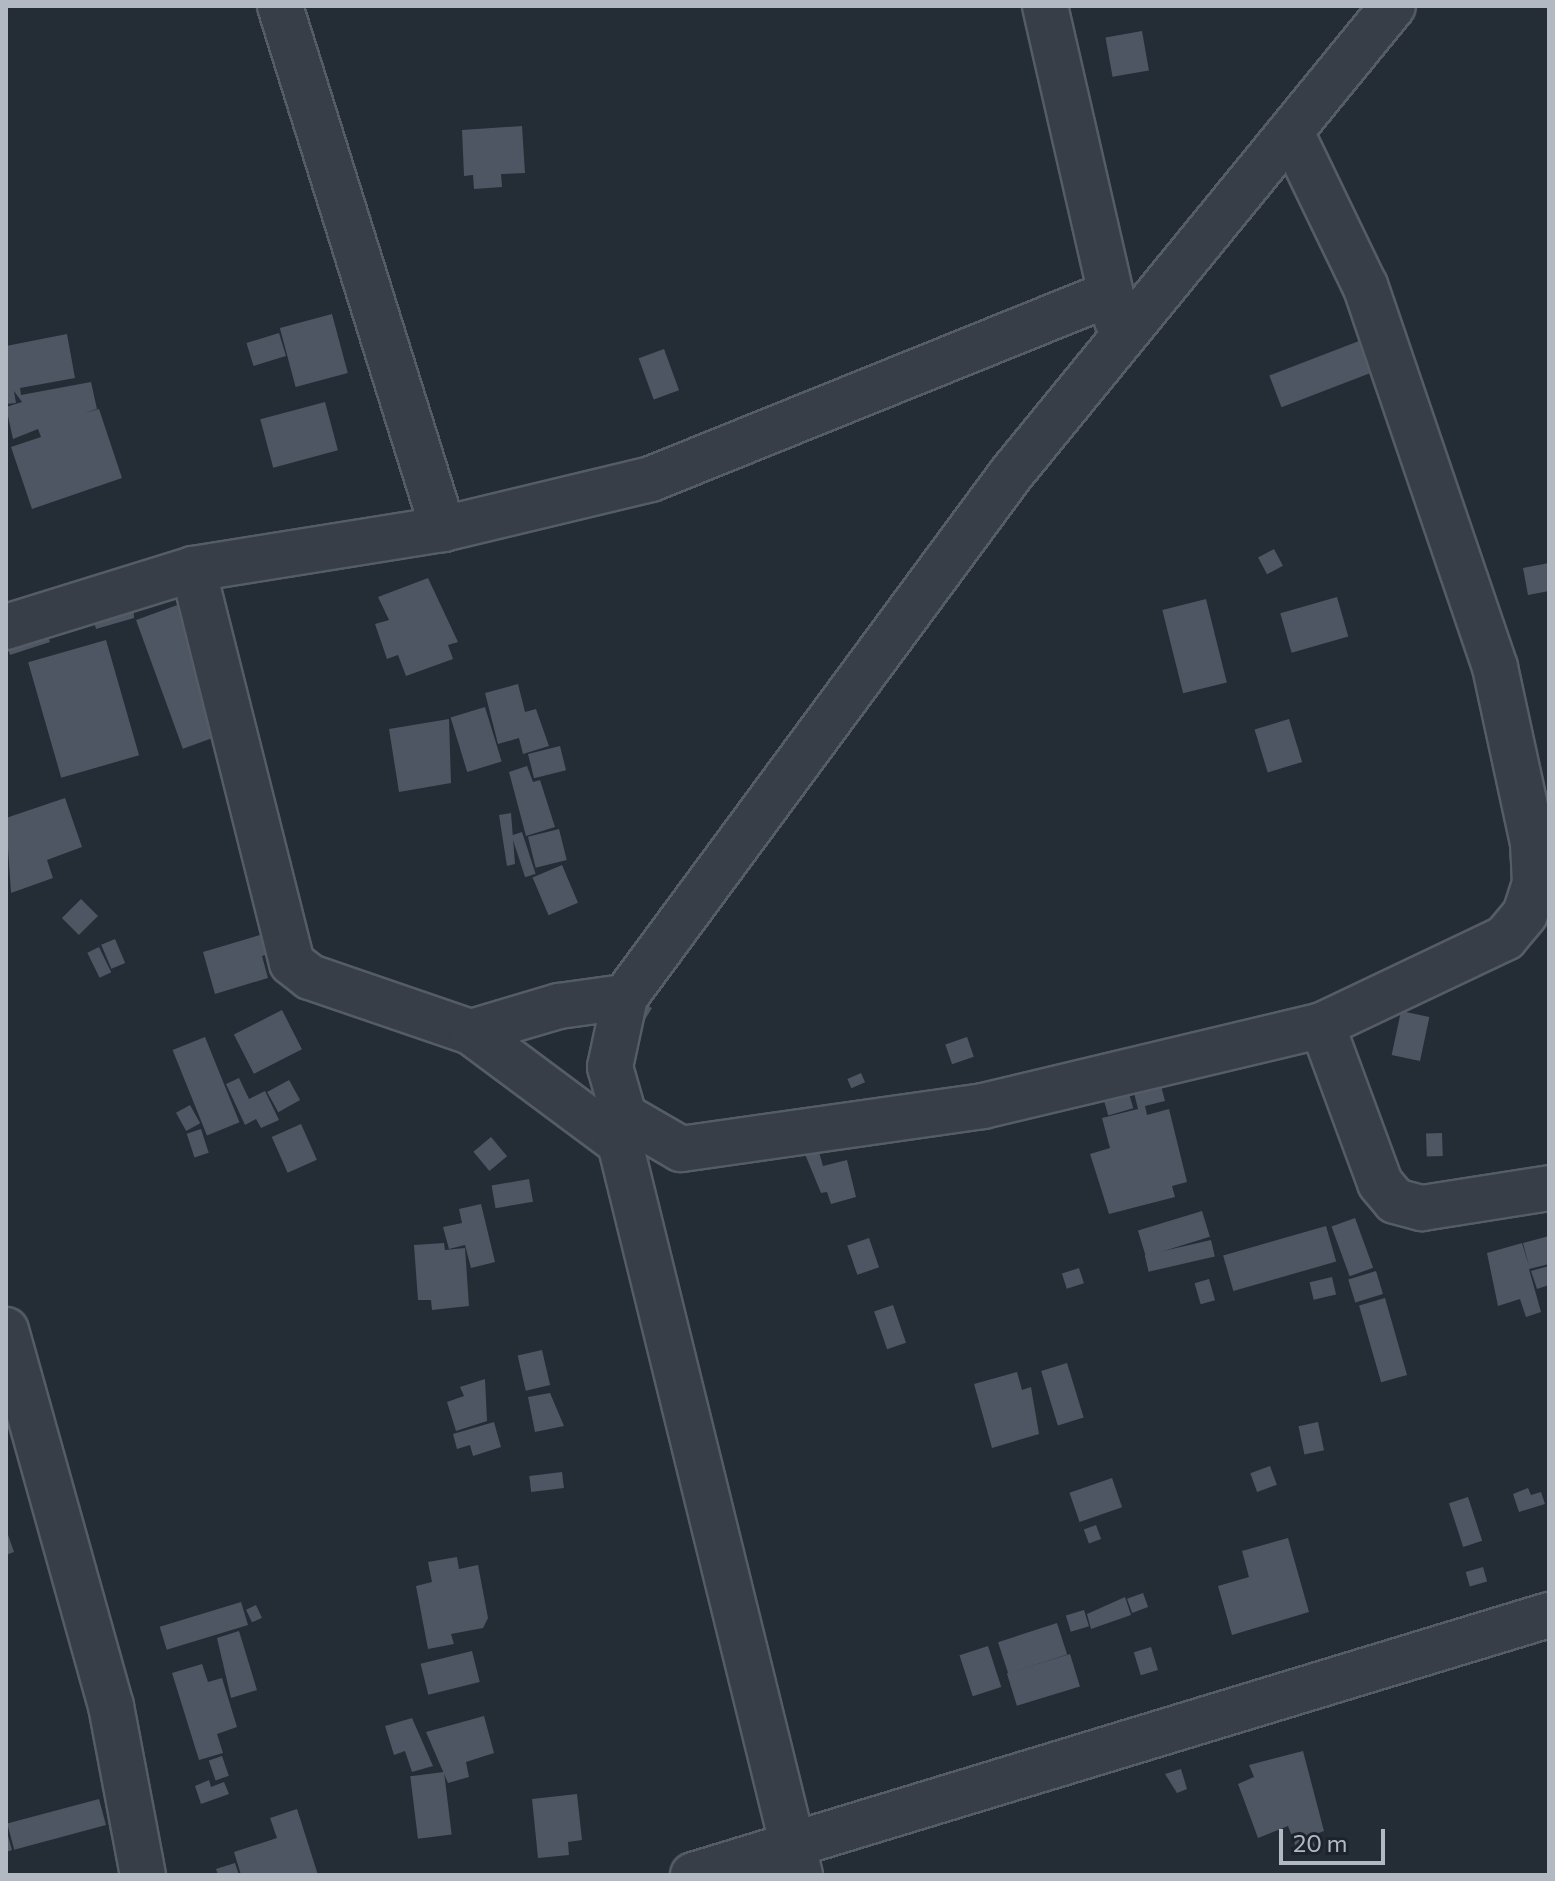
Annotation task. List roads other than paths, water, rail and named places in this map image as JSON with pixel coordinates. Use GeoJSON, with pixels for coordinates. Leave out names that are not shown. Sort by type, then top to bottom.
{"type":"FeatureCollection","features":[{"type":"Feature","properties":{"kind":"street"},"geometry":{"type":"LineString","coordinates":[[280,6],[443,529]]}},
{"type":"Feature","properties":{"kind":"street"},"geometry":{"type":"LineString","coordinates":[[1045,6],[1121,338]]}},
{"type":"Feature","properties":{"kind":"street"},"geometry":{"type":"LineString","coordinates":[[796,1859],[622,1129],[610,1067],[625,997],[1011,474],[1393,6]]}},
{"type":"Feature","properties":{"kind":"street"},"geometry":{"type":"LineString","coordinates":[[193,569],[292,963],[310,977],[471,1032],[622,1129],[657,1141],[701,1147],[983,1106],[1322,1025],[1505,938],[1525,914],[1535,883],[1533,843],[1495,667],[1365,286],[1291,132]]}},
{"type":"Feature","properties":{"kind":"street"},"geometry":{"type":"LineString","coordinates":[[6,627],[193,569],[443,529],[651,479],[1110,294]]}},
{"type":"Feature","properties":{"kind":"street"},"geometry":{"type":"LineString","coordinates":[[471,1032],[559,1006],[625,997]]}},
{"type":"Feature","properties":{"kind":"street"},"geometry":{"type":"LineString","coordinates":[[1322,1025],[1380,1183],[1395,1201],[1422,1208],[1549,1188]]}},
{"type":"Feature","properties":{"kind":"street"},"geometry":{"type":"LineString","coordinates":[[6,1330],[14,1385],[111,1706],[143,1875]]}},
{"type":"Feature","properties":{"kind":"street"},"geometry":{"type":"LineString","coordinates":[[693,1875],[796,1859],[1549,1615]]}}]}
